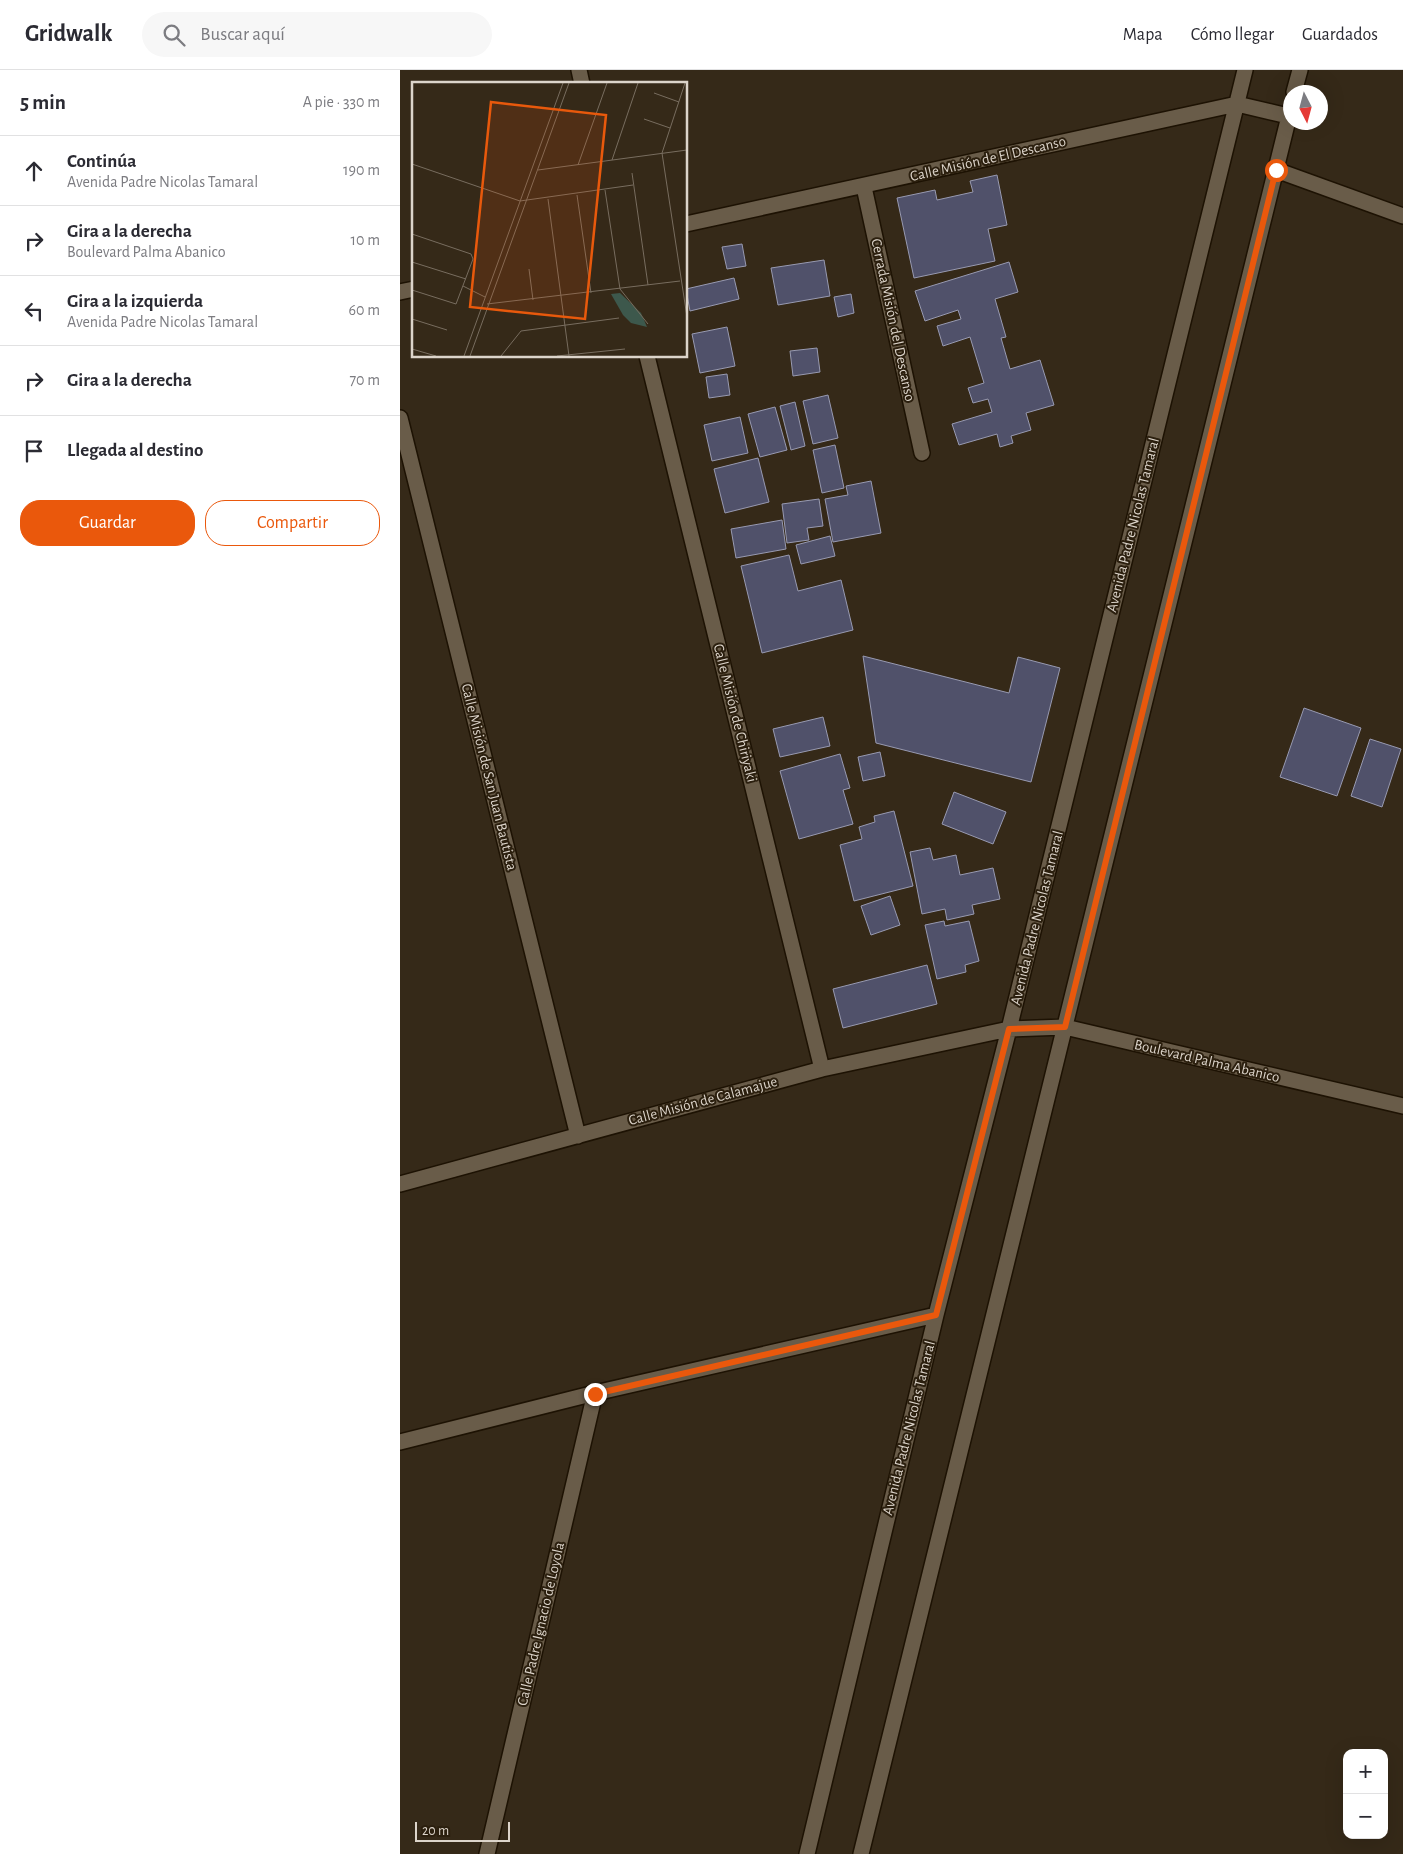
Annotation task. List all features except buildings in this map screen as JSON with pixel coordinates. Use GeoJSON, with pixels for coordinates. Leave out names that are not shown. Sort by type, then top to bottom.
{"type":"FeatureCollection","features":[{"type":"Feature","properties":{"kind":"street","name":"Avenida Padre Nicolas Tamaral"},"geometry":{"type":"LineString","coordinates":[[807,1854],[936,1315],[1009,1029],[1245,70]]}},
{"type":"Feature","properties":{"kind":"street"},"geometry":{"type":"LineString","coordinates":[[1296,85],[1300,70]]}},
{"type":"Feature","properties":{"kind":"street","name":"Calle Misión de El Descanso"},"geometry":{"type":"LineString","coordinates":[[688,224],[864,187],[1237,104],[1283,111]]}},
{"type":"Feature","properties":{"kind":"street"},"geometry":{"type":"LineString","coordinates":[[861,1854],[1285,130]]}},
{"type":"Feature","properties":{"kind":"street"},"geometry":{"type":"LineString","coordinates":[[1276,170],[1403,216]]}},
{"type":"Feature","properties":{"kind":"street","name":"Cerrada Misión del Descanso"},"geometry":{"type":"LineString","coordinates":[[864,187],[922,454]]}},
{"type":"Feature","properties":{"kind":"street","name":"Calle Misión de Chiriyaki"},"geometry":{"type":"LineString","coordinates":[[647,358],[822,1069]]}},
{"type":"Feature","properties":{"kind":"street","name":"Calle Misión de San Juan Bautista"},"geometry":{"type":"LineString","coordinates":[[400,418],[578,1136]]}},
{"type":"Feature","properties":{"kind":"street","name":"Boulevard Palma Abanico"},"geometry":{"type":"LineString","coordinates":[[1009,1029],[1065,1027],[1403,1106]]}},
{"type":"Feature","properties":{"kind":"street","name":"Calle Misión de Calamajue"},"geometry":{"type":"LineString","coordinates":[[400,1184],[822,1069],[1009,1029]]}},
{"type":"Feature","properties":{"kind":"street"},"geometry":{"type":"LineString","coordinates":[[400,1442],[595,1394],[936,1315]]}},
{"type":"Feature","properties":{"kind":"street","name":"Calle Padre Ignacio de Loyola"},"geometry":{"type":"LineString","coordinates":[[487,1854],[595,1394]]}},
{"type":"Feature","properties":{"kind":"route"},"geometry":{"type":"LineString","coordinates":[[595,1394],[936,1315],[1009,1029],[1065,1027],[1276,170]]}}]}
